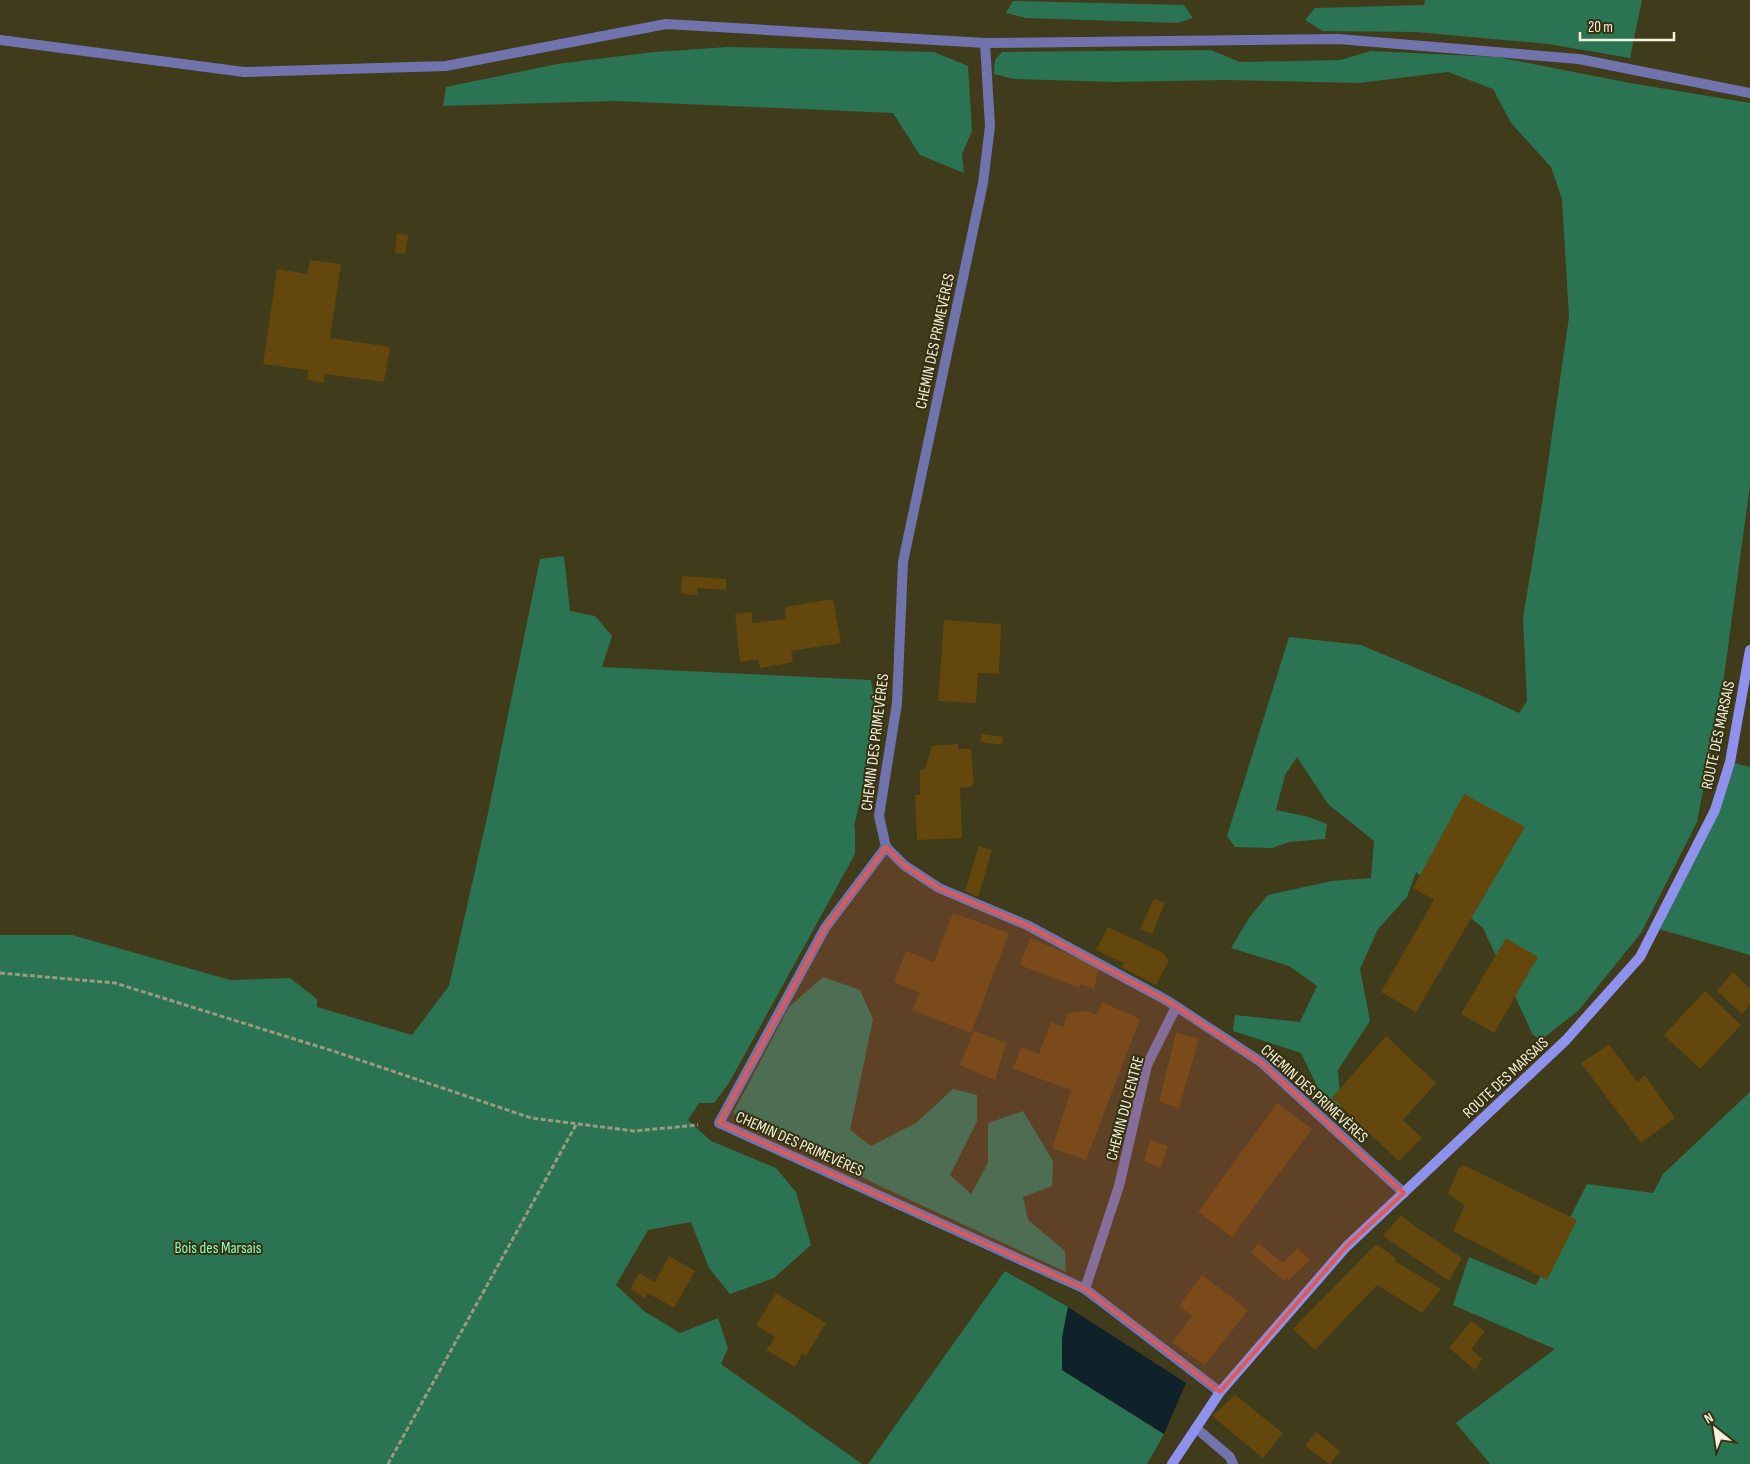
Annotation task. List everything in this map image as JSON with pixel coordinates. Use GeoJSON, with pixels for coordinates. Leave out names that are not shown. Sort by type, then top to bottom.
{"type":"FeatureCollection","features":[{"type":"Feature","properties":{"kind":"street"},"geometry":{"type":"LineString","coordinates":[[0,40],[244,72],[446,66],[666,24],[985,43],[1338,39],[1579,59],[1750,93]]}},
{"type":"Feature","properties":{"kind":"street","name":"CHEMIN DES PRIMEVÈRES"},"geometry":{"type":"LineString","coordinates":[[985,43],[990,126],[983,183],[904,562],[897,703],[879,816],[886,847],[825,928],[719,1123],[1085,1289]]}},
{"type":"Feature","properties":{"kind":"street","name":"ROUTE DES MARSAIS"},"geometry":{"type":"LineString","coordinates":[[1172,1464],[1220,1392],[1346,1247],[1566,1040],[1640,957],[1715,810],[1730,762],[1750,650]]}},
{"type":"Feature","properties":{"kind":"street"},"geometry":{"type":"LineString","coordinates":[[886,847],[904,865],[939,888],[1027,925],[1176,1007]]}},
{"type":"Feature","properties":{"kind":"street","name":"CHEMIN DES PRIMEVÈRES"},"geometry":{"type":"LineString","coordinates":[[1176,1007],[1261,1062],[1404,1193]]}},
{"type":"Feature","properties":{"kind":"street","name":"CHEMIN DU CENTRE"},"geometry":{"type":"LineString","coordinates":[[1085,1289],[1119,1186],[1147,1064],[1176,1007]]}},
{"type":"Feature","properties":{"kind":"street"},"geometry":{"type":"LineString","coordinates":[[1085,1289],[1220,1392]]}},
{"type":"Feature","properties":{"kind":"street"},"geometry":{"type":"LineString","coordinates":[[1196,1428],[1230,1457],[1233,1464]]}},
{"type":"Feature","properties":{"kind":"path"},"geometry":{"type":"LineString","coordinates":[[0,973],[115,983],[336,1052],[532,1118],[634,1131],[719,1123]]}},
{"type":"Feature","properties":{"kind":"path"},"geometry":{"type":"LineString","coordinates":[[388,1464],[578,1124]]}},
{"type":"Feature","properties":{"kind":"highlighted area"},"geometry":{"type":"Polygon","coordinates":[[[886,847],[904,865],[939,888],[1027,925],[1168,1001],[1261,1062],[1404,1193],[1346,1247],[1220,1392],[1085,1289],[719,1123],[825,928],[886,847]]]}},
{"type":"Feature","properties":{"kind":"green space"},"geometry":{"type":"Polygon","coordinates":[[[1425,0],[1642,0],[1630,58],[1548,44],[1416,32],[1323,31],[1305,20],[1315,8],[1424,5],[1425,0]]]}},
{"type":"Feature","properties":{"kind":"green space"},"geometry":{"type":"Polygon","coordinates":[[[1013,1],[1184,5],[1193,18],[1178,23],[1026,18],[1006,13],[1013,1]]]}},
{"type":"Feature","properties":{"kind":"green space"},"geometry":{"type":"Polygon","coordinates":[[[728,47],[934,52],[968,66],[972,131],[962,154],[964,173],[920,155],[893,113],[616,101],[443,106],[446,87],[557,64],[654,52],[728,47]]]}},
{"type":"Feature","properties":{"kind":"green space"},"geometry":{"type":"Polygon","coordinates":[[[1211,50],[1240,62],[1340,60],[1371,51],[1497,57],[1630,83],[1750,103],[1750,485],[1722,691],[1697,822],[1641,933],[1578,1011],[1541,1040],[1533,1035],[1483,928],[1416,872],[1407,897],[1378,929],[1360,969],[1370,1021],[1338,1070],[1341,1107],[1330,1108],[1301,1053],[1233,1031],[1235,1015],[1300,1022],[1317,986],[1289,966],[1231,948],[1249,918],[1268,895],[1332,881],[1371,878],[1374,841],[1328,804],[1297,757],[1285,775],[1276,810],[1309,817],[1327,824],[1325,839],[1289,842],[1272,848],[1235,847],[1227,836],[1289,637],[1361,645],[1519,713],[1527,701],[1523,618],[1544,491],[1569,317],[1562,199],[1551,167],[1511,123],[1493,89],[1448,72],[1359,83],[1227,80],[1115,82],[1014,79],[994,74],[995,60],[1002,52],[1211,50]]]}},
{"type":"Feature","properties":{"kind":"green space","name":"Bois des Marsais"},"geometry":{"type":"Polygon","coordinates":[[[564,556],[570,611],[595,616],[612,636],[602,667],[871,680],[876,711],[870,726],[869,764],[854,826],[855,854],[729,1083],[714,1103],[699,1103],[688,1120],[711,1141],[776,1168],[796,1192],[811,1245],[774,1278],[730,1294],[709,1268],[691,1222],[648,1230],[616,1285],[644,1311],[680,1333],[718,1318],[728,1348],[721,1364],[862,1464],[0,1464],[0,935],[72,935],[230,980],[290,978],[317,999],[317,1007],[412,1035],[449,986],[488,813],[540,559],[564,556]]]}},
{"type":"Feature","properties":{"kind":"green space"},"geometry":{"type":"Polygon","coordinates":[[[1730,762],[1750,767],[1750,955],[1655,928],[1715,810],[1730,762]]]}},
{"type":"Feature","properties":{"kind":"green space"},"geometry":{"type":"Polygon","coordinates":[[[823,977],[860,990],[873,1019],[850,1130],[871,1146],[916,1123],[953,1089],[977,1095],[977,1121],[950,1175],[971,1194],[988,1163],[988,1123],[1023,1111],[1053,1161],[1052,1186],[1023,1197],[1028,1220],[1065,1251],[1066,1272],[880,1186],[733,1113],[789,1007],[823,977]]]}},
{"type":"Feature","properties":{"kind":"green space"},"geometry":{"type":"Polygon","coordinates":[[[1750,1092],[1750,1464],[1490,1464],[1456,1423],[1555,1349],[1453,1305],[1469,1257],[1536,1285],[1587,1184],[1653,1193],[1663,1174],[1750,1092]]]}},
{"type":"Feature","properties":{"kind":"green space"},"geometry":{"type":"Polygon","coordinates":[[[1005,1271],[1068,1307],[1062,1338],[1062,1370],[1164,1434],[1147,1464],[868,1464],[1005,1271]]]}},
{"type":"Feature","properties":{"kind":"water"},"geometry":{"type":"Polygon","coordinates":[[[1068,1307],[1186,1383],[1164,1434],[1062,1370],[1062,1338],[1068,1307]]]}},
{"type":"Feature","properties":{"kind":"building"},"geometry":{"type":"Polygon","coordinates":[[[397,233],[408,235],[405,254],[395,253],[397,233]]]}},
{"type":"Feature","properties":{"kind":"building"},"geometry":{"type":"Polygon","coordinates":[[[310,260],[341,264],[330,338],[390,347],[384,382],[325,374],[324,383],[307,380],[308,370],[263,364],[277,269],[307,274],[310,260]]]}},
{"type":"Feature","properties":{"kind":"building"},"geometry":{"type":"Polygon","coordinates":[[[682,576],[726,579],[726,590],[697,588],[697,595],[681,594],[682,576]]]}},
{"type":"Feature","properties":{"kind":"building"},"geometry":{"type":"Polygon","coordinates":[[[833,599],[841,643],[791,651],[793,662],[760,668],[758,659],[740,662],[735,614],[752,612],[752,623],[786,619],[785,607],[833,599]]]}},
{"type":"Feature","properties":{"kind":"building"},"geometry":{"type":"Polygon","coordinates":[[[944,620],[1001,624],[999,674],[978,673],[976,703],[938,701],[944,620]]]}},
{"type":"Feature","properties":{"kind":"building"},"geometry":{"type":"Polygon","coordinates":[[[982,734],[1003,737],[1002,745],[980,742],[982,734]]]}},
{"type":"Feature","properties":{"kind":"building"},"geometry":{"type":"Polygon","coordinates":[[[958,744],[958,749],[971,749],[974,783],[970,787],[960,788],[962,838],[917,840],[915,795],[920,795],[920,770],[925,769],[932,746],[958,744]]]}},
{"type":"Feature","properties":{"kind":"building"},"geometry":{"type":"Polygon","coordinates":[[[1464,794],[1525,827],[1416,1012],[1381,992],[1434,900],[1413,888],[1464,794]]]}},
{"type":"Feature","properties":{"kind":"building"},"geometry":{"type":"Polygon","coordinates":[[[979,846],[992,850],[978,897],[965,891],[979,846]]]}},
{"type":"Feature","properties":{"kind":"building"},"geometry":{"type":"Polygon","coordinates":[[[1154,899],[1165,903],[1152,934],[1140,929],[1154,899]]]}},
{"type":"Feature","properties":{"kind":"building"},"geometry":{"type":"Polygon","coordinates":[[[953,913],[1009,933],[971,1033],[912,1010],[920,993],[894,982],[906,951],[934,962],[953,913]]]}},
{"type":"Feature","properties":{"kind":"building"},"geometry":{"type":"Polygon","coordinates":[[[1108,927],[1162,952],[1169,960],[1156,985],[1121,967],[1124,963],[1096,950],[1108,927]]]}},
{"type":"Feature","properties":{"kind":"building"},"geometry":{"type":"Polygon","coordinates":[[[1030,938],[1099,967],[1094,989],[1081,984],[1079,988],[1020,965],[1030,938]]]}},
{"type":"Feature","properties":{"kind":"building"},"geometry":{"type":"Polygon","coordinates":[[[1506,938],[1538,957],[1494,1033],[1461,1014],[1506,938]]]}},
{"type":"Feature","properties":{"kind":"building"},"geometry":{"type":"Polygon","coordinates":[[[1733,972],[1750,989],[1750,1005],[1742,1014],[1717,991],[1733,972]]]}},
{"type":"Feature","properties":{"kind":"building"},"geometry":{"type":"Polygon","coordinates":[[[1705,991],[1741,1025],[1700,1069],[1664,1035],[1705,991]]]}},
{"type":"Feature","properties":{"kind":"building"},"geometry":{"type":"Polygon","coordinates":[[[1102,1002],[1140,1019],[1086,1160],[1052,1148],[1071,1090],[1013,1069],[1021,1047],[1039,1054],[1051,1022],[1063,1027],[1068,1013],[1087,1011],[1097,1015],[1102,1002]]]}},
{"type":"Feature","properties":{"kind":"building"},"geometry":{"type":"Polygon","coordinates":[[[974,1031],[1006,1043],[995,1080],[960,1065],[974,1031]]]}},
{"type":"Feature","properties":{"kind":"building"},"geometry":{"type":"Polygon","coordinates":[[[1176,1033],[1199,1038],[1179,1108],[1159,1102],[1176,1033]]]}},
{"type":"Feature","properties":{"kind":"building"},"geometry":{"type":"Polygon","coordinates":[[[1386,1036],[1436,1083],[1403,1120],[1422,1138],[1399,1161],[1332,1098],[1386,1036]]]}},
{"type":"Feature","properties":{"kind":"building"},"geometry":{"type":"Polygon","coordinates":[[[1609,1044],[1637,1082],[1645,1075],[1675,1118],[1641,1143],[1581,1063],[1609,1044]]]}},
{"type":"Feature","properties":{"kind":"building"},"geometry":{"type":"Polygon","coordinates":[[[1277,1103],[1312,1129],[1232,1237],[1198,1212],[1277,1103]]]}},
{"type":"Feature","properties":{"kind":"building"},"geometry":{"type":"Polygon","coordinates":[[[1150,1140],[1168,1146],[1161,1168],[1144,1161],[1150,1140]]]}},
{"type":"Feature","properties":{"kind":"building"},"geometry":{"type":"Polygon","coordinates":[[[1463,1165],[1577,1220],[1547,1280],[1453,1231],[1465,1205],[1448,1194],[1458,1169],[1463,1165]]]}},
{"type":"Feature","properties":{"kind":"building"},"geometry":{"type":"Polygon","coordinates":[[[1401,1215],[1462,1258],[1449,1281],[1383,1236],[1401,1215]]]}},
{"type":"Feature","properties":{"kind":"building"},"geometry":{"type":"Polygon","coordinates":[[[1258,1243],[1283,1263],[1298,1248],[1310,1260],[1289,1280],[1287,1278],[1285,1281],[1251,1253],[1258,1243]]]}},
{"type":"Feature","properties":{"kind":"building"},"geometry":{"type":"Polygon","coordinates":[[[1376,1244],[1396,1258],[1395,1261],[1441,1289],[1422,1313],[1377,1285],[1315,1350],[1293,1329],[1376,1244]]]}},
{"type":"Feature","properties":{"kind":"building"},"geometry":{"type":"Polygon","coordinates":[[[669,1256],[695,1271],[674,1308],[648,1293],[645,1298],[630,1289],[639,1273],[655,1282],[669,1256]]]}},
{"type":"Feature","properties":{"kind":"building"},"geometry":{"type":"Polygon","coordinates":[[[1202,1275],[1248,1310],[1205,1365],[1172,1343],[1192,1316],[1179,1306],[1202,1275]]]}},
{"type":"Feature","properties":{"kind":"building"},"geometry":{"type":"Polygon","coordinates":[[[776,1293],[826,1323],[806,1356],[802,1354],[795,1367],[766,1350],[775,1337],[756,1325],[776,1293]]]}},
{"type":"Feature","properties":{"kind":"building"},"geometry":{"type":"Polygon","coordinates":[[[1471,1321],[1485,1331],[1471,1349],[1482,1359],[1475,1370],[1449,1348],[1471,1321]]]}},
{"type":"Feature","properties":{"kind":"building"},"geometry":{"type":"Polygon","coordinates":[[[1235,1395],[1283,1433],[1263,1458],[1212,1416],[1235,1395]]]}},
{"type":"Feature","properties":{"kind":"building"},"geometry":{"type":"Polygon","coordinates":[[[1316,1432],[1340,1451],[1330,1464],[1305,1446],[1316,1432]]]}}]}
